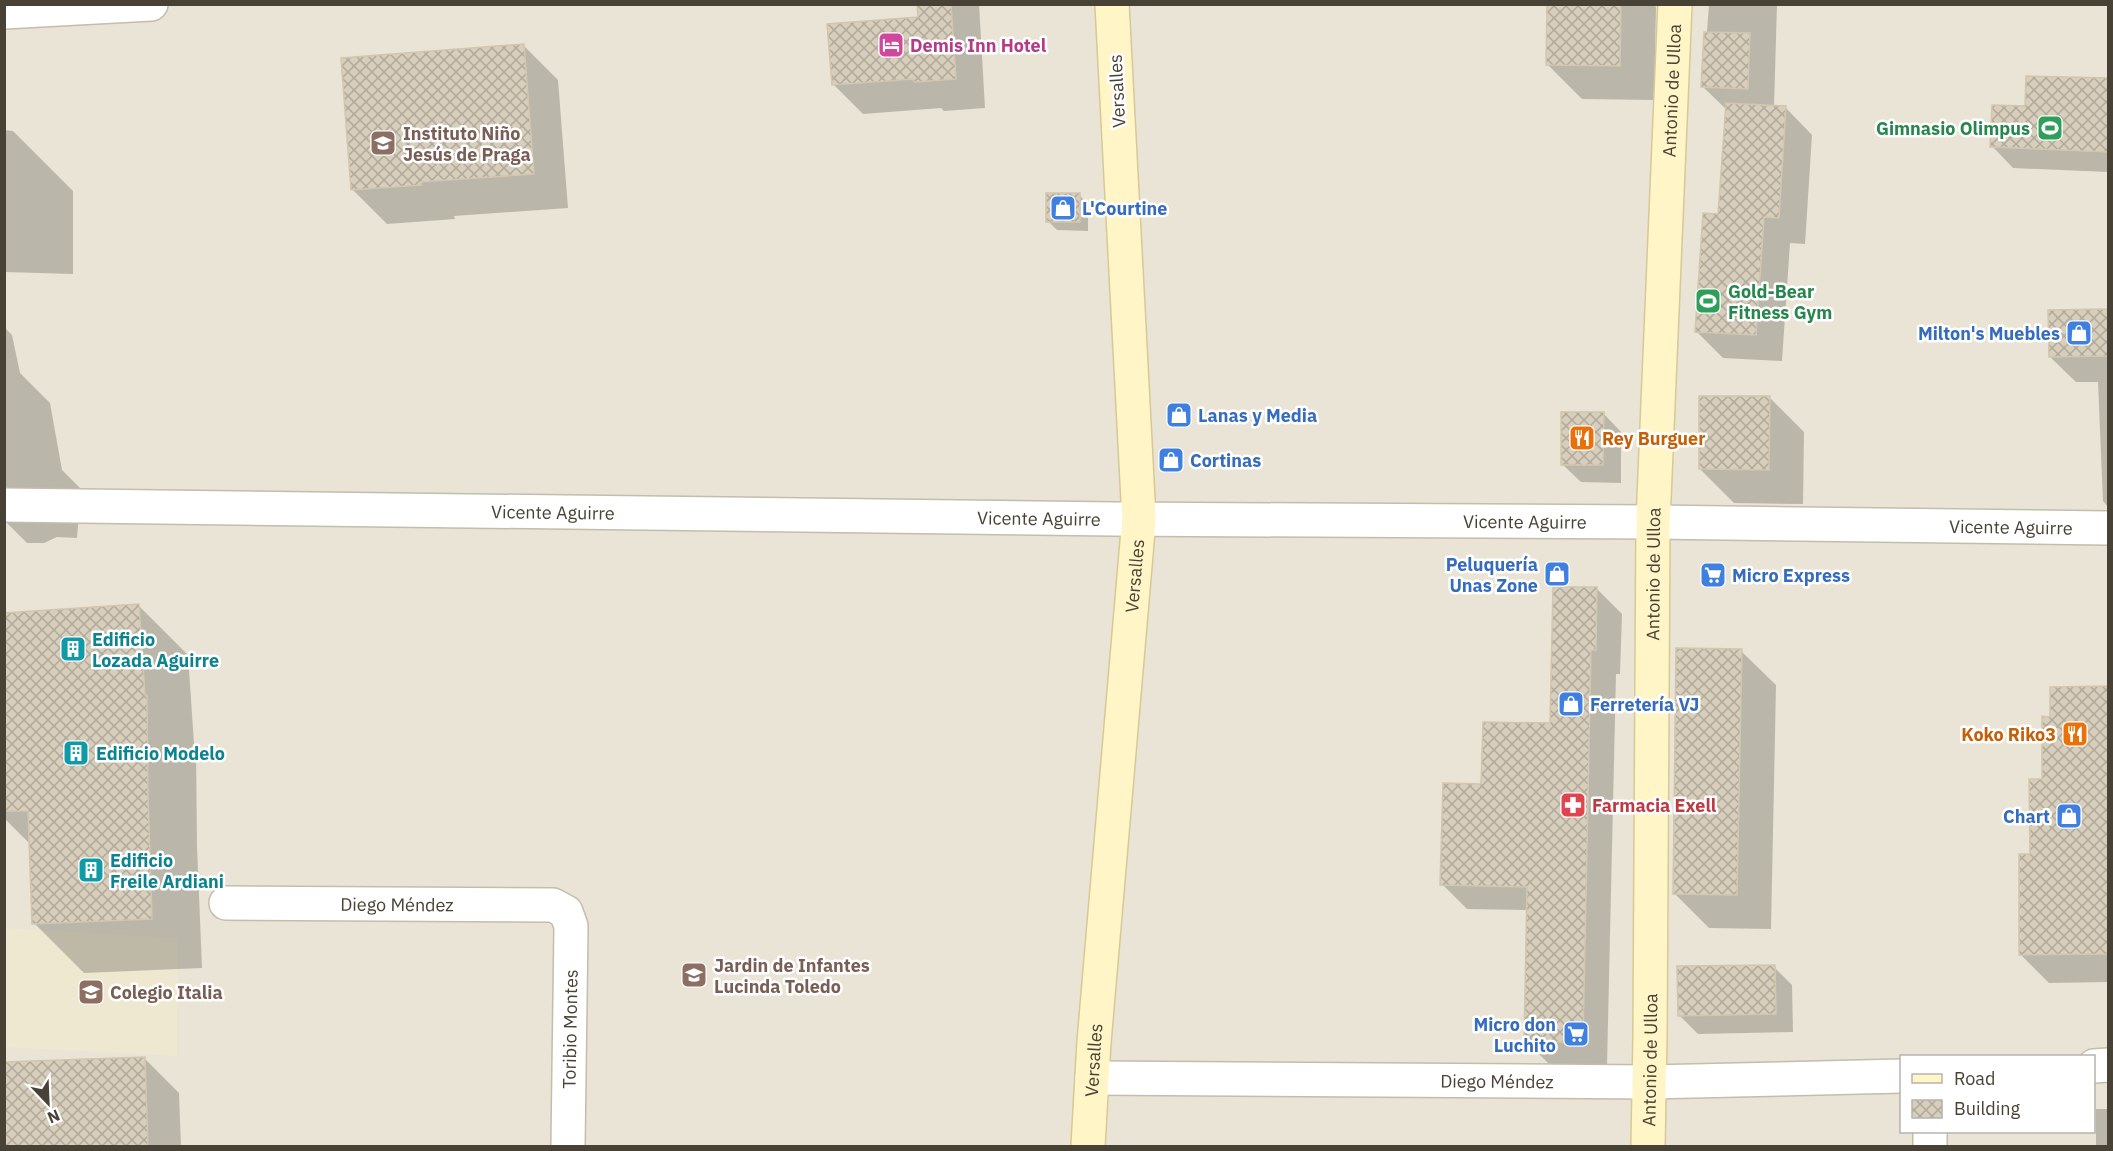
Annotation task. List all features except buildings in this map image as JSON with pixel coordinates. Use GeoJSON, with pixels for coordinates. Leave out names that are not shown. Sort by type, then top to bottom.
{"type":"FeatureCollection","features":[{"type":"Feature","properties":{"kind":"street"},"geometry":{"type":"LineString","coordinates":[[4,12],[151,4]]}},
{"type":"Feature","properties":{"kind":"street","name":"Versalles"},"geometry":{"type":"LineString","coordinates":[[1088,1146],[1139,519],[1112,4]]}},
{"type":"Feature","properties":{"kind":"street","name":"Antonio de Ulloa"},"geometry":{"type":"LineString","coordinates":[[1648,1146],[1653,522],[1675,4]]}},
{"type":"Feature","properties":{"kind":"street","name":"Vicente Aguirre"},"geometry":{"type":"LineString","coordinates":[[4,505],[2109,528]]}},
{"type":"Feature","properties":{"kind":"street","name":"Diego Méndez"},"geometry":{"type":"LineString","coordinates":[[226,903],[553,905],[566,912]]}},
{"type":"Feature","properties":{"kind":"street","name":"Toribio Montes"},"geometry":{"type":"LineString","coordinates":[[566,912],[571,926],[568,1146]]}},
{"type":"Feature","properties":{"kind":"street","name":"Diego Méndez"},"geometry":{"type":"LineString","coordinates":[[1092,1078],[1650,1082],[1900,1076]]}},
{"type":"Feature","properties":{"kind":"shaded area"},"geometry":{"type":"Polygon","coordinates":[[[5,5],[2108,5],[2108,1146],[5,1146],[5,5]]]}},
{"type":"Feature","properties":{"kind":"shaded area","name":"Colegio Italia"},"geometry":{"type":"Polygon","coordinates":[[[4,928],[177,938],[177,1056],[5,1047],[4,928]]]}},
{"type":"Feature","properties":{"kind":"place","name":"Demis Inn Hotel"},"geometry":{"type":"Point","coordinates":[891,45]}},
{"type":"Feature","properties":{"kind":"place","name":"Gimnasio Olimpus"},"geometry":{"type":"Point","coordinates":[2050,128]}},
{"type":"Feature","properties":{"kind":"place","name":"Instituto Niño Jesús de Praga"},"geometry":{"type":"Point","coordinates":[383,143]}},
{"type":"Feature","properties":{"kind":"place","name":"L'Courtine"},"geometry":{"type":"Point","coordinates":[1063,208]}},
{"type":"Feature","properties":{"kind":"place","name":"Gold-Bear Fitness Gym"},"geometry":{"type":"Point","coordinates":[1708,301]}},
{"type":"Feature","properties":{"kind":"place","name":"Milton's Muebles"},"geometry":{"type":"Point","coordinates":[2079,333]}},
{"type":"Feature","properties":{"kind":"place","name":"Lanas y Media"},"geometry":{"type":"Point","coordinates":[1179,415]}},
{"type":"Feature","properties":{"kind":"place","name":"Rey Burguer"},"geometry":{"type":"Point","coordinates":[1582,438]}},
{"type":"Feature","properties":{"kind":"place","name":"Cortinas"},"geometry":{"type":"Point","coordinates":[1171,460]}},
{"type":"Feature","properties":{"kind":"place","name":"Peluquería Unas Zone"},"geometry":{"type":"Point","coordinates":[1557,574]}},
{"type":"Feature","properties":{"kind":"place","name":"Micro Express"},"geometry":{"type":"Point","coordinates":[1713,575]}},
{"type":"Feature","properties":{"kind":"place","name":"Edificio Lozada Aguirre"},"geometry":{"type":"Point","coordinates":[73,649]}},
{"type":"Feature","properties":{"kind":"place","name":"Ferretería VJ"},"geometry":{"type":"Point","coordinates":[1571,704]}},
{"type":"Feature","properties":{"kind":"place","name":"Koko Riko3"},"geometry":{"type":"Point","coordinates":[2075,734]}},
{"type":"Feature","properties":{"kind":"place","name":"Edificio Modelo"},"geometry":{"type":"Point","coordinates":[76,753]}},
{"type":"Feature","properties":{"kind":"place","name":"Farmacia Exell"},"geometry":{"type":"Point","coordinates":[1573,805]}},
{"type":"Feature","properties":{"kind":"place","name":"Chart"},"geometry":{"type":"Point","coordinates":[2069,816]}},
{"type":"Feature","properties":{"kind":"place","name":"Edificio Freile Ardiani"},"geometry":{"type":"Point","coordinates":[91,870]}},
{"type":"Feature","properties":{"kind":"place","name":"Jardin de Infantes Lucinda Toledo"},"geometry":{"type":"Point","coordinates":[694,975]}},
{"type":"Feature","properties":{"kind":"place","name":"Colegio Italia"},"geometry":{"type":"Point","coordinates":[91,992]}},
{"type":"Feature","properties":{"kind":"place","name":"Micro don Luchito"},"geometry":{"type":"Point","coordinates":[1576,1034]}}]}
